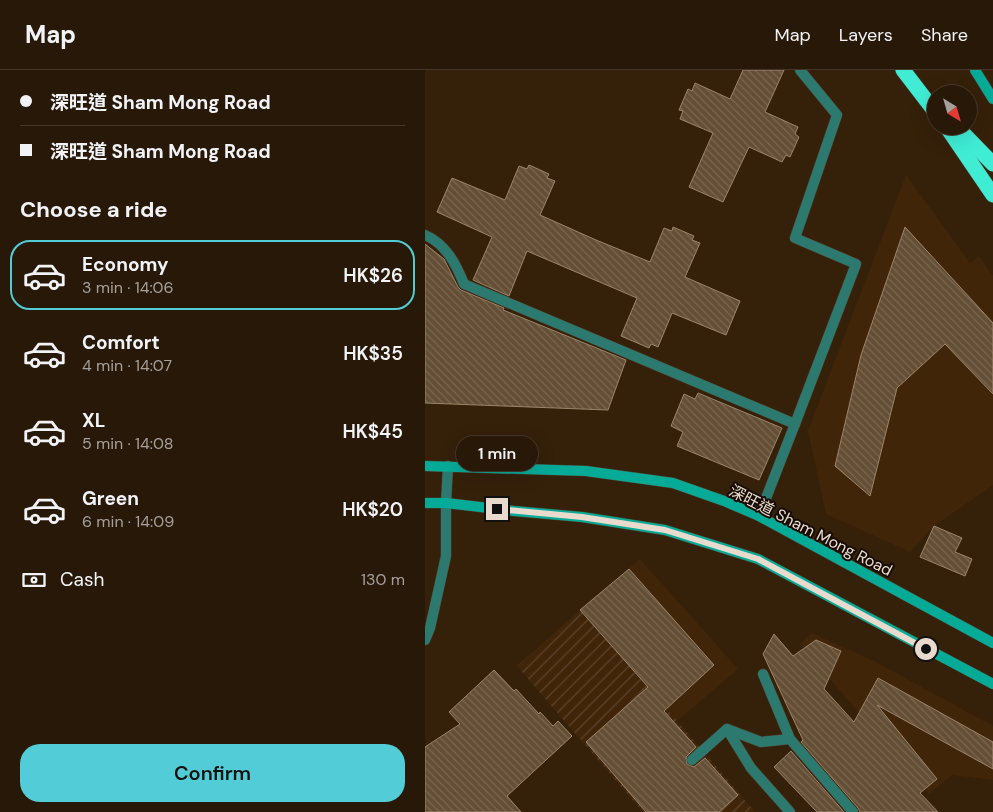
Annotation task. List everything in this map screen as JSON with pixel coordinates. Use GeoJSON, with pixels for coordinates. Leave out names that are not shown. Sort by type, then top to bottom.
{"type":"FeatureCollection","features":[{"type":"Feature","properties":{"kind":"highway"},"geometry":{"type":"LineString","coordinates":[[902,70],[927,96]]}},
{"type":"Feature","properties":{"kind":"highway"},"geometry":{"type":"LineString","coordinates":[[902,70],[927,102]]}},
{"type":"Feature","properties":{"kind":"highway"},"geometry":{"type":"LineString","coordinates":[[952,135],[993,194]]}},
{"type":"Feature","properties":{"kind":"highway"},"geometry":{"type":"LineString","coordinates":[[965,135],[993,164]]}},
{"type":"Feature","properties":{"kind":"street"},"geometry":{"type":"LineString","coordinates":[[759,516],[856,264],[795,238],[837,115],[800,70]]}},
{"type":"Feature","properties":{"kind":"street"},"geometry":{"type":"LineString","coordinates":[[975,70],[993,99]]}},
{"type":"Feature","properties":{"kind":"street"},"geometry":{"type":"LineString","coordinates":[[425,236],[435,240],[455,263],[464,284],[795,424]]}},
{"type":"Feature","properties":{"kind":"street","name":"深旺道 Sham Mong Road"},"geometry":{"type":"LineString","coordinates":[[425,466],[586,471],[673,482],[759,516],[993,643]]}},
{"type":"Feature","properties":{"kind":"street"},"geometry":{"type":"LineString","coordinates":[[425,640],[430,628],[445,556],[448,466]]}},
{"type":"Feature","properties":{"kind":"street"},"geometry":{"type":"LineString","coordinates":[[425,503],[446,503],[582,517],[665,530],[758,559],[993,684]]}},
{"type":"Feature","properties":{"kind":"street"},"geometry":{"type":"LineString","coordinates":[[763,674],[789,739],[853,812]]}},
{"type":"Feature","properties":{"kind":"street"},"geometry":{"type":"LineString","coordinates":[[727,729],[761,742],[789,739]]}},
{"type":"Feature","properties":{"kind":"street"},"geometry":{"type":"LineString","coordinates":[[692,760],[727,729]]}},
{"type":"Feature","properties":{"kind":"street"},"geometry":{"type":"LineString","coordinates":[[727,729],[751,768],[790,812]]}},
{"type":"Feature","properties":{"kind":"shaded area"},"geometry":{"type":"Polygon","coordinates":[[[906,175],[970,263],[979,256],[993,276],[993,485],[934,526],[910,552],[826,514],[808,431],[906,175]]]}},
{"type":"Feature","properties":{"kind":"shaded area"},"geometry":{"type":"Polygon","coordinates":[[[640,559],[738,669],[677,721],[580,610],[640,559]]]}},
{"type":"Feature","properties":{"kind":"shaded area"},"geometry":{"type":"Polygon","coordinates":[[[580,610],[755,812],[643,812],[517,666],[580,610]]]}},
{"type":"Feature","properties":{"kind":"shaded area"},"geometry":{"type":"Polygon","coordinates":[[[812,633],[874,661],[993,726],[993,780],[952,775],[929,794],[800,644],[812,633]]]}},
{"type":"Feature","properties":{"kind":"building"},"geometry":{"type":"Polygon","coordinates":[[[743,70],[784,70],[765,112],[798,127],[795,134],[799,137],[790,157],[786,155],[782,162],[749,147],[723,202],[689,187],[713,133],[680,119],[683,111],[679,110],[688,89],[692,91],[695,83],[730,99],[743,70]]]}},
{"type":"Feature","properties":{"kind":"building"},"geometry":{"type":"Polygon","coordinates":[[[529,165],[549,174],[547,178],[555,181],[540,215],[596,240],[650,262],[664,228],[672,231],[673,227],[694,236],[692,240],[700,243],[685,277],[740,301],[726,335],[672,313],[658,347],[651,344],[649,348],[621,336],[637,298],[527,251],[509,296],[473,280],[492,237],[437,212],[452,178],[505,200],[519,166],[527,169],[529,165]]]}},
{"type":"Feature","properties":{"kind":"building"},"geometry":{"type":"Polygon","coordinates":[[[905,227],[993,323],[993,394],[945,344],[897,388],[870,496],[835,466],[861,355],[905,227]]]}},
{"type":"Feature","properties":{"kind":"building"},"geometry":{"type":"Polygon","coordinates":[[[425,244],[444,259],[461,290],[504,308],[503,310],[626,360],[608,410],[425,403],[425,244]]]}},
{"type":"Feature","properties":{"kind":"building"},"geometry":{"type":"Polygon","coordinates":[[[698,393],[782,428],[759,480],[677,446],[683,432],[671,426],[684,394],[695,399],[698,393]]]}},
{"type":"Feature","properties":{"kind":"building"},"geometry":{"type":"Polygon","coordinates":[[[934,526],[962,538],[955,552],[972,559],[965,576],[920,557],[934,526]]]}},
{"type":"Feature","properties":{"kind":"building"},"geometry":{"type":"Polygon","coordinates":[[[629,569],[714,665],[664,711],[696,747],[686,757],[687,764],[694,767],[705,758],[738,795],[719,812],[646,812],[586,742],[648,687],[580,610],[629,569]]]}},
{"type":"Feature","properties":{"kind":"building"},"geometry":{"type":"Polygon","coordinates":[[[774,634],[793,656],[816,640],[841,651],[824,689],[854,722],[878,678],[993,742],[993,769],[877,705],[937,779],[920,793],[938,812],[860,812],[801,742],[803,740],[763,654],[774,634]]]}},
{"type":"Feature","properties":{"kind":"building"},"geometry":{"type":"Polygon","coordinates":[[[494,670],[553,726],[558,721],[572,736],[507,796],[521,812],[425,812],[425,747],[460,724],[449,712],[494,670]]]}},
{"type":"Feature","properties":{"kind":"building"},"geometry":{"type":"Polygon","coordinates":[[[791,751],[844,812],[817,812],[774,767],[791,751]]]}},
{"type":"Feature","properties":{"kind":"route"},"geometry":{"type":"LineString","coordinates":[[497,509],[582,517],[665,530],[758,559],[926,649]]}}]}
